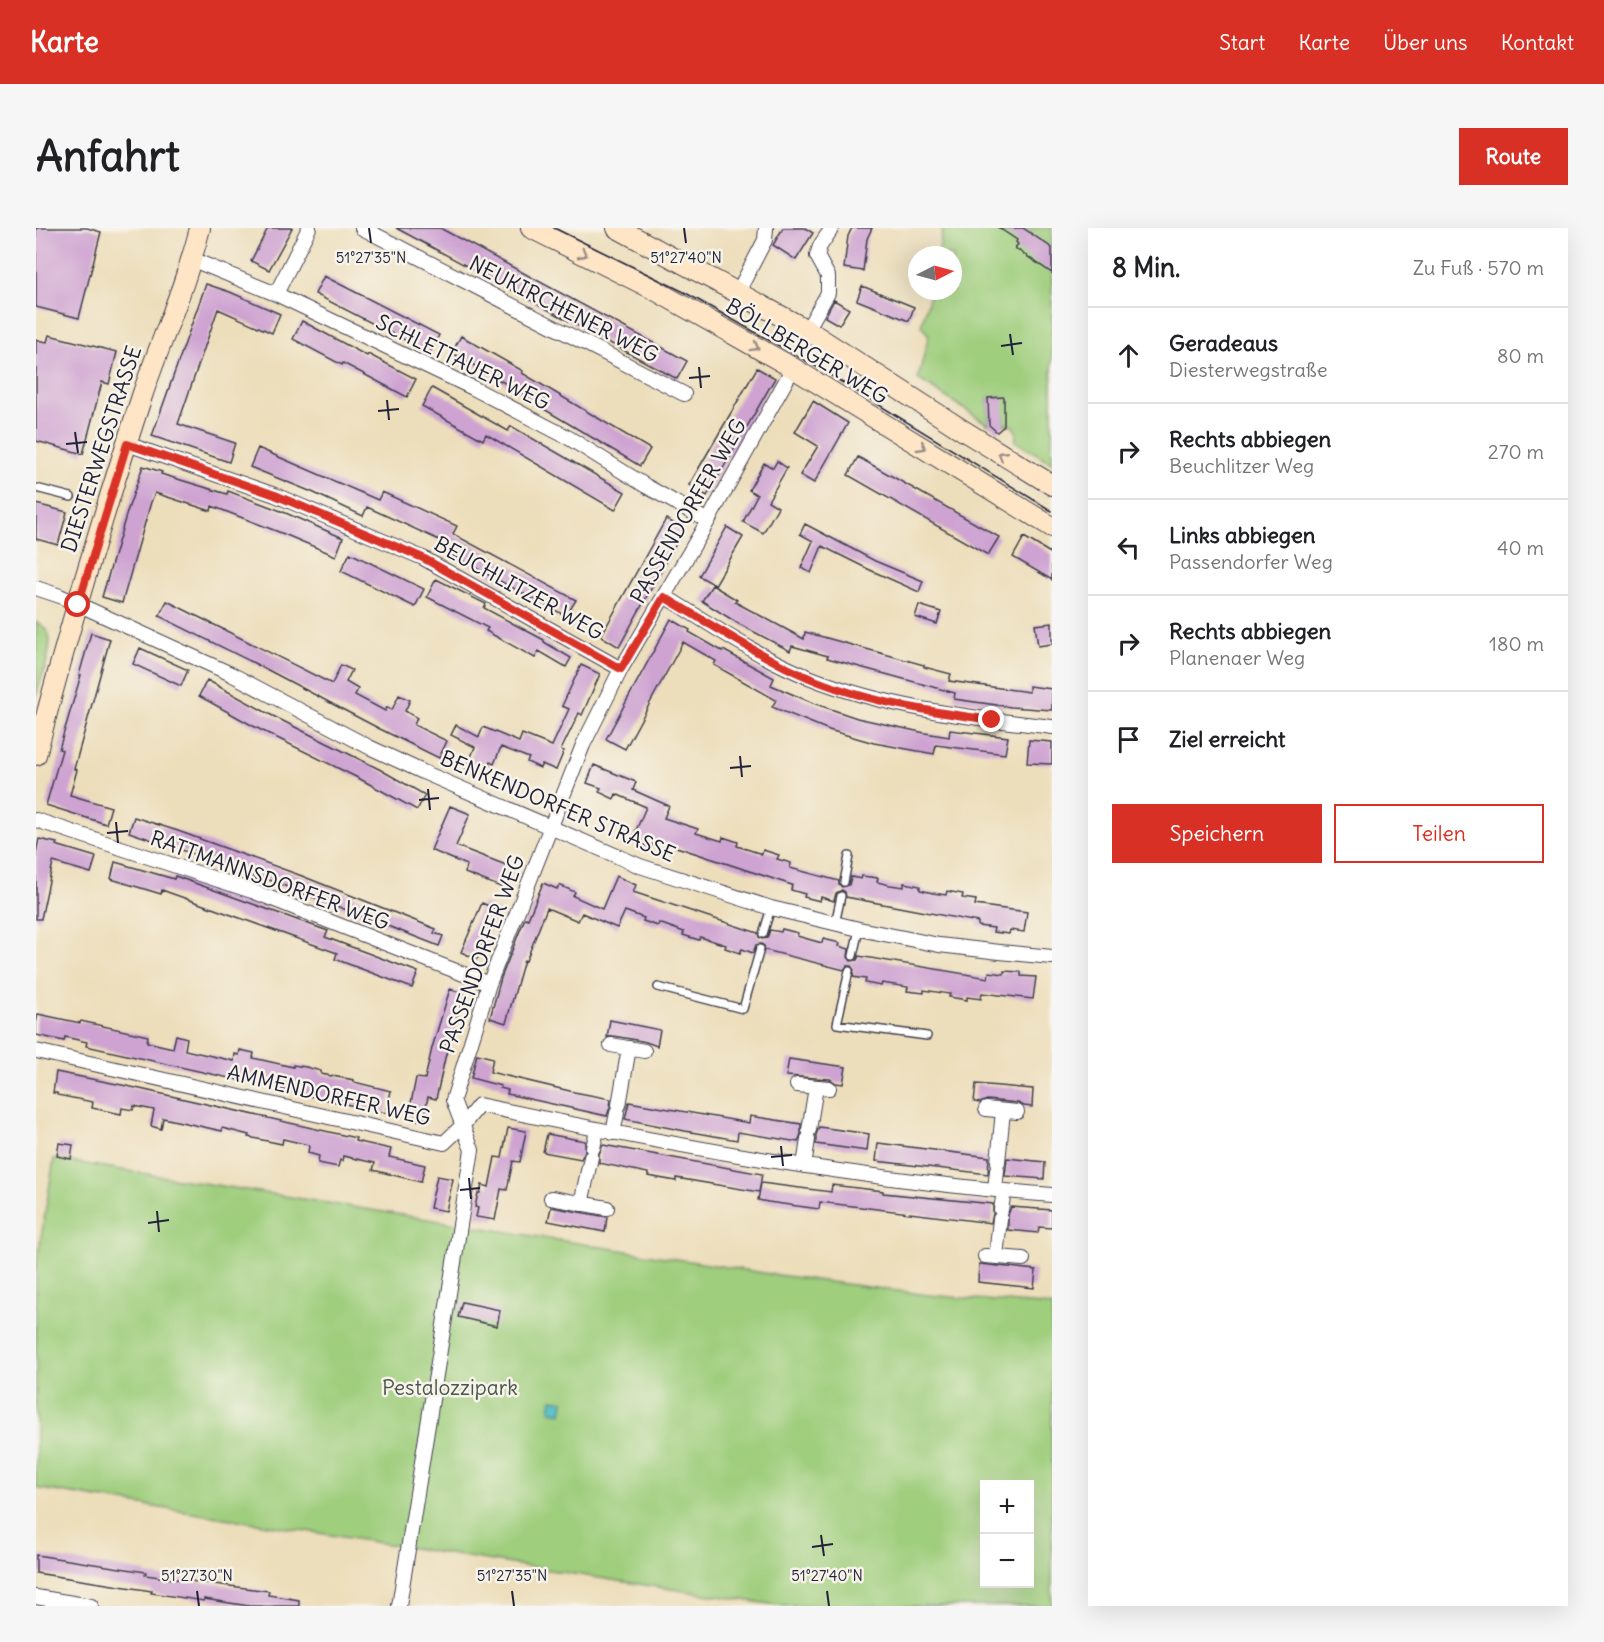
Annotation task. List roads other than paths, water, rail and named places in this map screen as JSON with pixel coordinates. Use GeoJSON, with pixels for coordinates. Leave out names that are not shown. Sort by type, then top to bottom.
{"type":"FeatureCollection","features":[{"type":"Feature","properties":{"kind":"street","name":"DIESTERWEGSTRASSE"},"geometry":{"type":"LineString","coordinates":[[36,755],[78,605],[127,444],[200,228]]}},
{"type":"Feature","properties":{"kind":"street"},"geometry":{"type":"LineString","coordinates":[[276,294],[309,228]]}},
{"type":"Feature","properties":{"kind":"street","name":"NEUKIRCHENER WEG"},"geometry":{"type":"LineString","coordinates":[[362,228],[684,394]]}},
{"type":"Feature","properties":{"kind":"street","name":"BÖLLBERGER WEG"},"geometry":{"type":"LineString","coordinates":[[531,228],[653,290],[793,368],[1052,526]]}},
{"type":"Feature","properties":{"kind":"street","name":"BÖLLBERGER WEG"},"geometry":{"type":"LineString","coordinates":[[617,228],[807,330],[1052,485]]}},
{"type":"Feature","properties":{"kind":"street"},"geometry":{"type":"LineString","coordinates":[[807,330],[828,293],[828,276],[817,256],[820,246],[832,228]]}},
{"type":"Feature","properties":{"kind":"street"},"geometry":{"type":"LineString","coordinates":[[738,292],[767,232]]}},
{"type":"Feature","properties":{"kind":"street","name":"SCHLETTAUER WEG"},"geometry":{"type":"LineString","coordinates":[[191,258],[276,294],[473,388],[569,438],[708,521]]}},
{"type":"Feature","properties":{"kind":"street","name":"PASSENDORFER WEG"},"geometry":{"type":"LineString","coordinates":[[399,1606],[472,1150],[453,1100],[489,984],[584,745],[621,669],[708,521],[793,368]]}},
{"type":"Feature","properties":{"kind":"street","name":"BEUCHLITZER WEG"},"geometry":{"type":"LineString","coordinates":[[127,444],[275,495],[423,558],[621,669]]}},
{"type":"Feature","properties":{"kind":"street","name":"BENKENDORFER STRASSE"},"geometry":{"type":"LineString","coordinates":[[36,588],[60,596],[231,674],[380,752],[640,866],[771,908],[835,924],[939,945],[1052,957]]}},
{"type":"Feature","properties":{"kind":"street"},"geometry":{"type":"LineString","coordinates":[[664,597],[775,662],[810,678],[861,696],[921,710],[1052,727]]}},
{"type":"Feature","properties":{"kind":"street","name":"RATTMANNSDORFER WEG"},"geometry":{"type":"LineString","coordinates":[[36,820],[252,891],[489,984]]}},
{"type":"Feature","properties":{"kind":"street"},"geometry":{"type":"LineString","coordinates":[[611,1045],[644,1051]]}},
{"type":"Feature","properties":{"kind":"street"},"geometry":{"type":"LineString","coordinates":[[613,1133],[629,1048]]}},
{"type":"Feature","properties":{"kind":"street","name":"AMMENDORFER WEG"},"geometry":{"type":"LineString","coordinates":[[36,1051],[444,1143],[479,1105],[597,1130],[804,1166],[890,1179],[1052,1195]]}},
{"type":"Feature","properties":{"kind":"street"},"geometry":{"type":"LineString","coordinates":[[798,1085],[823,1088],[808,1135],[804,1166]]}},
{"type":"Feature","properties":{"kind":"street"},"geometry":{"type":"LineString","coordinates":[[986,1109],[1017,1112]]}},
{"type":"Feature","properties":{"kind":"street"},"geometry":{"type":"LineString","coordinates":[[1003,1111],[997,1166],[1001,1214],[990,1256],[1023,1259]]}},
{"type":"Feature","properties":{"kind":"street"},"geometry":{"type":"LineString","coordinates":[[581,1204],[597,1130]]}},
{"type":"Feature","properties":{"kind":"street"},"geometry":{"type":"LineString","coordinates":[[551,1198],[607,1208]]}},
{"type":"Feature","properties":{"kind":"street"},"geometry":{"type":"LineString","coordinates":[[36,1597],[91,1606]]}},
{"type":"Feature","properties":{"kind":"lane"},"geometry":{"type":"LineString","coordinates":[[36,488],[70,497]]}},
{"type":"Feature","properties":{"kind":"lane"},"geometry":{"type":"LineString","coordinates":[[844,882],[849,856]]}},
{"type":"Feature","properties":{"kind":"lane"},"geometry":{"type":"LineString","coordinates":[[835,924],[841,896]]}},
{"type":"Feature","properties":{"kind":"lane"},"geometry":{"type":"LineString","coordinates":[[763,934],[771,908]]}},
{"type":"Feature","properties":{"kind":"lane"},"geometry":{"type":"LineString","coordinates":[[853,956],[859,929]]}},
{"type":"Feature","properties":{"kind":"lane"},"geometry":{"type":"LineString","coordinates":[[658,987],[743,1009],[760,948]]}},
{"type":"Feature","properties":{"kind":"lane"},"geometry":{"type":"LineString","coordinates":[[849,970],[837,1024],[927,1036]]}},
{"type":"Feature","properties":{"kind":"water"},"geometry":{"type":"Polygon","coordinates":[[[552,1399],[564,1401],[562,1413],[550,1411],[552,1399]]]}},
{"type":"Feature","properties":{"kind":"tram line"},"geometry":{"type":"LineString","coordinates":[[554,228],[684,292],[822,370],[1052,511]]}},
{"type":"Feature","properties":{"kind":"park label","name":"Pestalozzipark"},"geometry":{"type":"Point","coordinates":[450,1387]}}]}
